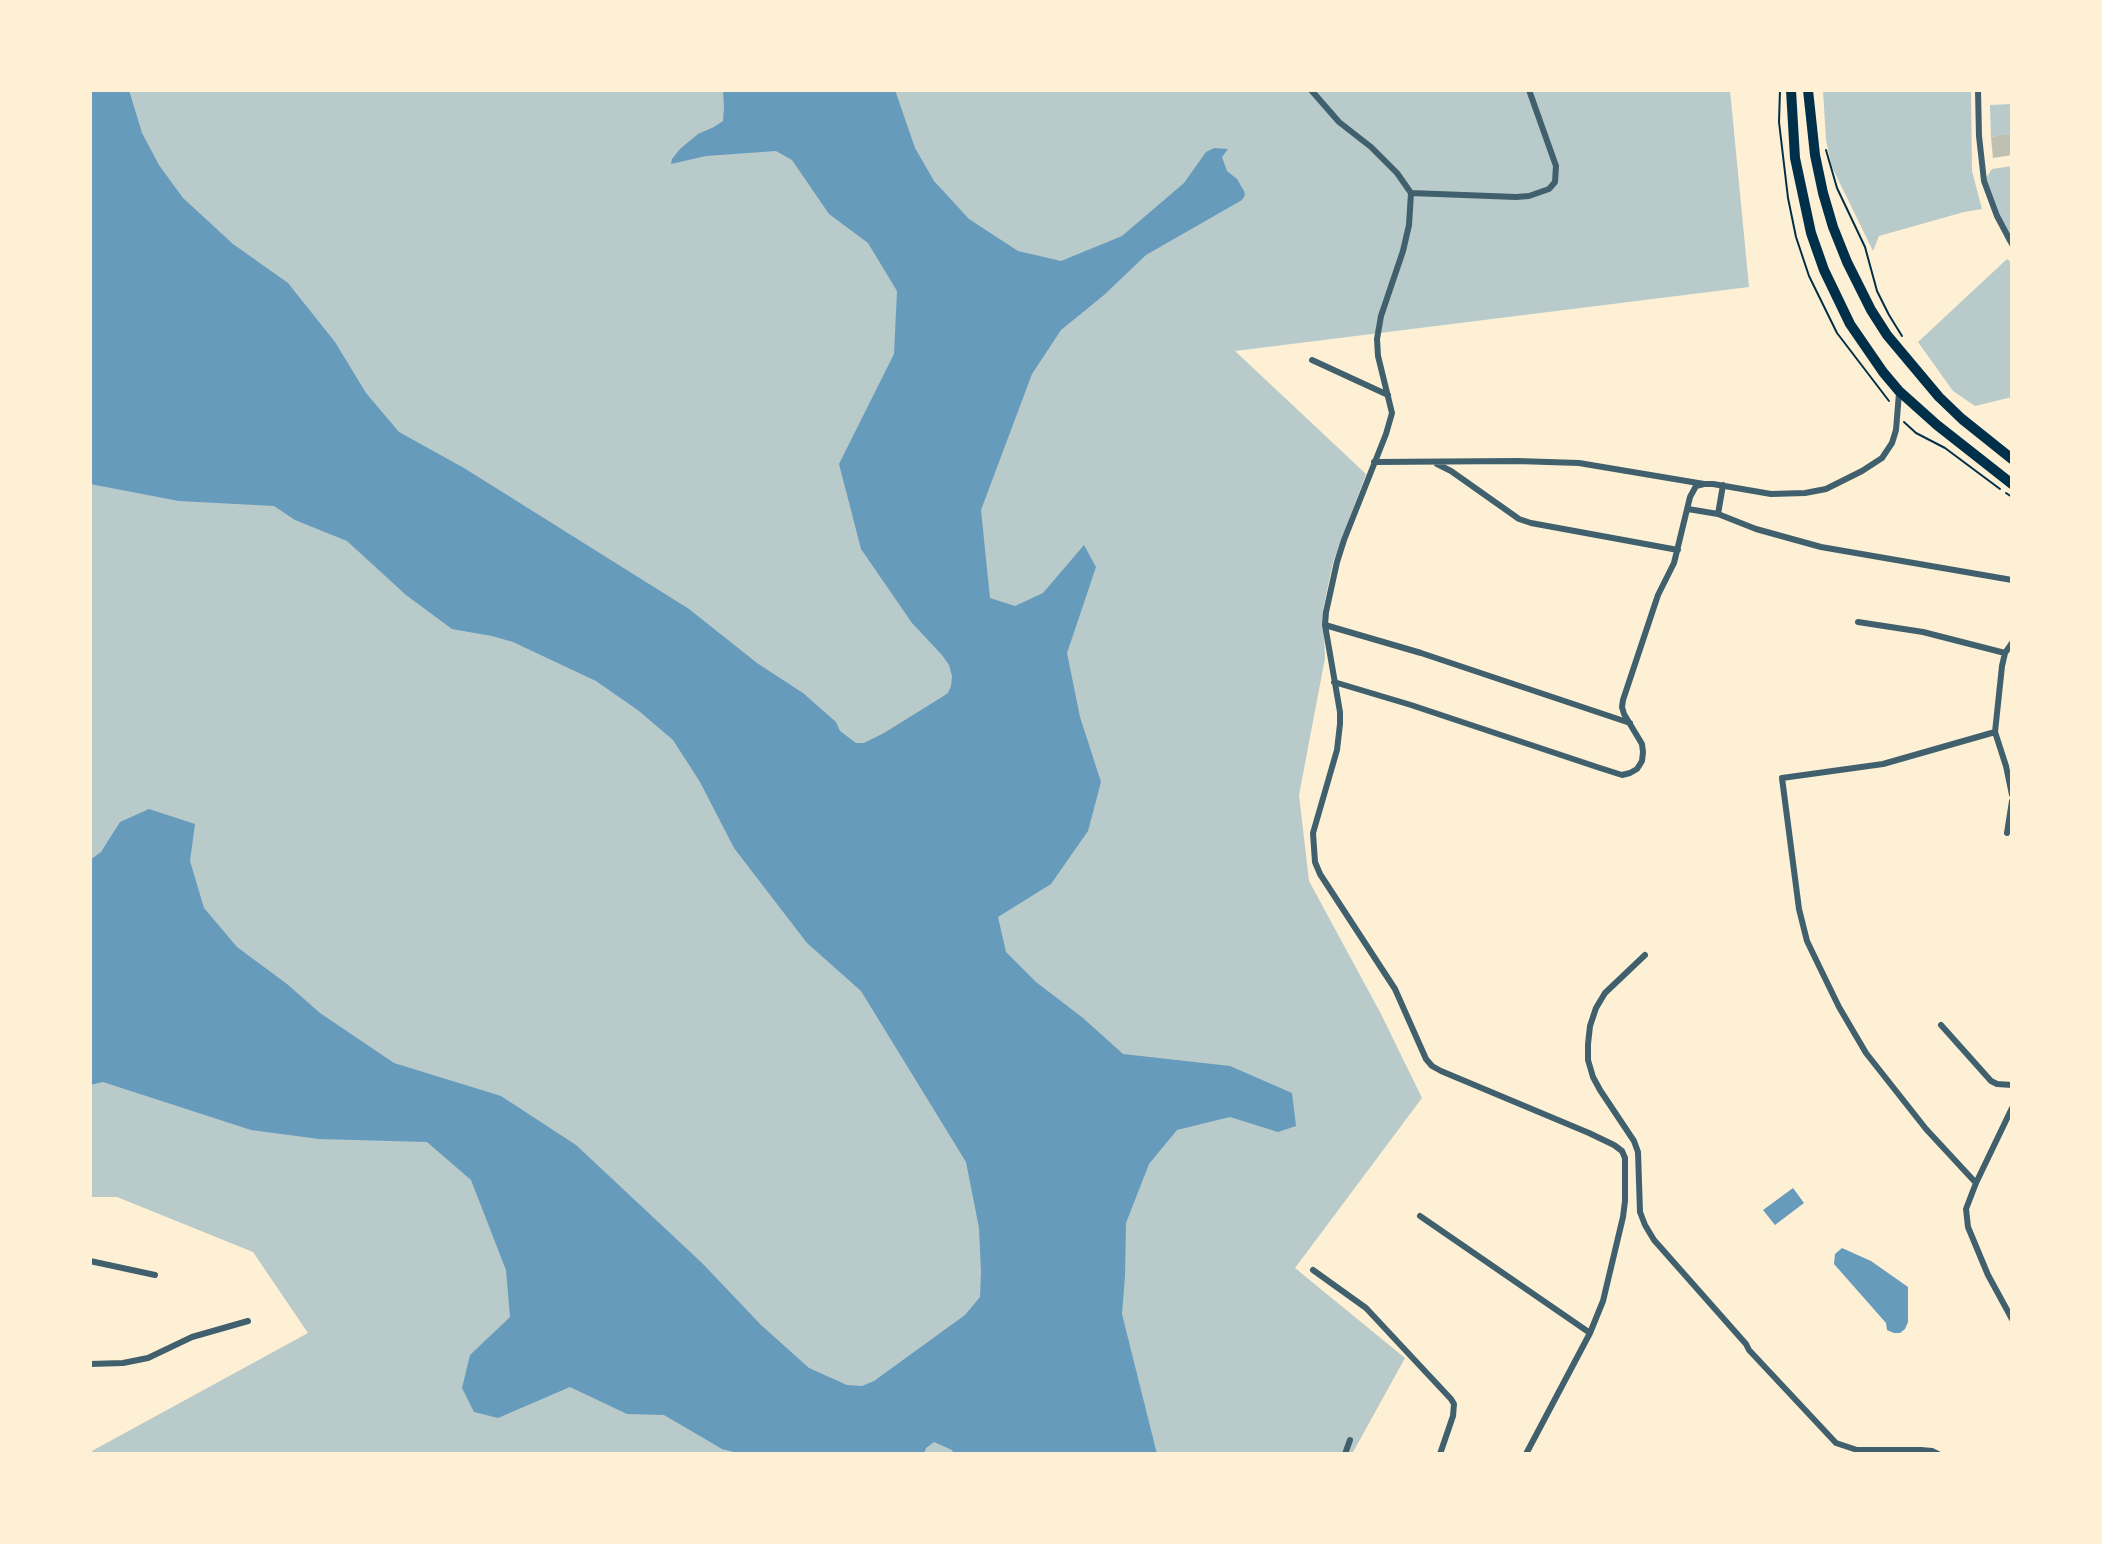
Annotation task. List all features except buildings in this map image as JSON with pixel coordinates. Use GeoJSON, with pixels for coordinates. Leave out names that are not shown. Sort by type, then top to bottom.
{"type":"FeatureCollection","features":[{"type":"Feature","properties":{"kind":"main road"},"geometry":{"type":"LineString","coordinates":[[1791,90],[1797,170],[1811,233],[1824,270],[1850,324],[1899,391],[2012,484]]}},
{"type":"Feature","properties":{"kind":"main road"},"geometry":{"type":"LineString","coordinates":[[1808,90],[1813,144],[1823,193],[1847,262],[1871,310],[1887,335],[1939,397],[2012,459]]}},
{"type":"Feature","properties":{"kind":"street"},"geometry":{"type":"LineString","coordinates":[[1311,90],[1339,122],[1397,173],[1411,193],[1403,251],[1381,316],[1377,339],[1392,413],[1337,562],[1328,602],[1325,625],[1340,712],[1339,736],[1313,833],[1315,862],[1395,989],[1432,1066],[1614,1145],[1625,1158],[1623,1217],[1603,1301],[1590,1333],[1526,1454]]}},
{"type":"Feature","properties":{"kind":"street"},"geometry":{"type":"LineString","coordinates":[[1411,193],[1516,197],[1549,189],[1555,182],[1556,166],[1529,90]]}},
{"type":"Feature","properties":{"kind":"street"},"geometry":{"type":"LineString","coordinates":[[1978,90],[1984,181],[2012,244]]}},
{"type":"Feature","properties":{"kind":"street"},"geometry":{"type":"LineString","coordinates":[[1312,360],[1388,395]]}},
{"type":"Feature","properties":{"kind":"street"},"geometry":{"type":"LineString","coordinates":[[1374,462],[1579,463],[1788,495],[1826,489],[1882,458],[1889,449],[1899,417],[1899,391]]}},
{"type":"Feature","properties":{"kind":"street"},"geometry":{"type":"LineString","coordinates":[[1433,463],[1451,471],[1519,519],[1678,550]]}},
{"type":"Feature","properties":{"kind":"street"},"geometry":{"type":"LineString","coordinates":[[1334,682],[1435,712],[1622,775],[1637,769],[1642,761],[1642,744],[1622,707],[1623,700],[1658,595],[1674,563],[1692,491],[1704,484]]}},
{"type":"Feature","properties":{"kind":"street"},"geometry":{"type":"LineString","coordinates":[[1718,514],[1723,485]]}},
{"type":"Feature","properties":{"kind":"street"},"geometry":{"type":"LineString","coordinates":[[1688,509],[1718,514],[1821,547],[2012,580]]}},
{"type":"Feature","properties":{"kind":"street"},"geometry":{"type":"LineString","coordinates":[[1858,622],[1923,632],[2005,653]]}},
{"type":"Feature","properties":{"kind":"street"},"geometry":{"type":"LineString","coordinates":[[1325,625],[1421,653],[1630,723]]}},
{"type":"Feature","properties":{"kind":"street"},"geometry":{"type":"LineString","coordinates":[[2012,643],[2005,653],[1995,732],[2012,795]]}},
{"type":"Feature","properties":{"kind":"street"},"geometry":{"type":"LineString","coordinates":[[1976,1183],[1926,1129],[1866,1053],[1839,1007],[1807,941],[1799,909],[1782,778],[1883,764],[1995,732]]}},
{"type":"Feature","properties":{"kind":"street"},"geometry":{"type":"LineString","coordinates":[[2007,833],[2012,801]]}},
{"type":"Feature","properties":{"kind":"street"},"geometry":{"type":"LineString","coordinates":[[1645,955],[1612,986],[1601,1001],[1590,1026],[1588,1044],[1593,1077],[1638,1152],[1640,1212],[1645,1225],[1654,1240],[1749,1350],[1836,1443],[1857,1450],[1921,1450],[1938,1454]]}},
{"type":"Feature","properties":{"kind":"street"},"geometry":{"type":"LineString","coordinates":[[1941,1025],[1991,1081],[2012,1085]]}},
{"type":"Feature","properties":{"kind":"street"},"geometry":{"type":"LineString","coordinates":[[2012,1108],[1966,1209],[1968,1227],[1988,1275],[2012,1319]]}},
{"type":"Feature","properties":{"kind":"street"},"geometry":{"type":"LineString","coordinates":[[1420,1216],[1590,1333]]}},
{"type":"Feature","properties":{"kind":"street"},"geometry":{"type":"LineString","coordinates":[[90,1261],[155,1275]]}},
{"type":"Feature","properties":{"kind":"street"},"geometry":{"type":"LineString","coordinates":[[1313,1270],[1366,1308],[1451,1399],[1455,1409],[1440,1454]]}},
{"type":"Feature","properties":{"kind":"street"},"geometry":{"type":"LineString","coordinates":[[90,1364],[123,1363],[148,1358],[192,1337],[248,1321]]}},
{"type":"Feature","properties":{"kind":"street"},"geometry":{"type":"LineString","coordinates":[[1345,1454],[1350,1440]]}},
{"type":"Feature","properties":{"kind":"path"},"geometry":{"type":"LineString","coordinates":[[1825,146],[1837,188],[1865,247],[1877,291],[1903,337]]}},
{"type":"Feature","properties":{"kind":"shaded area"},"geometry":{"type":"Polygon","coordinates":[[[90,90],[1730,90],[1749,287],[1235,351],[1366,474],[1333,562],[1323,609],[1325,658],[1299,795],[1309,881],[1381,1014],[1422,1098],[1295,1268],[1405,1358],[1352,1454],[90,1454],[308,1333],[253,1252],[117,1197],[90,1197],[90,90]]]}},
{"type":"Feature","properties":{"kind":"shaded area"},"geometry":{"type":"Polygon","coordinates":[[[1823,90],[1971,90],[1972,171],[1982,209],[1879,236],[1873,251],[1832,167],[1826,140],[1823,90]]]}},
{"type":"Feature","properties":{"kind":"shaded area"},"geometry":{"type":"Polygon","coordinates":[[[2012,104],[2012,133],[1991,137],[1990,105],[2012,104]]]}},
{"type":"Feature","properties":{"kind":"shaded area"},"geometry":{"type":"Polygon","coordinates":[[[2012,166],[2012,245],[2006,241],[1984,181],[1992,169],[2012,166]]]}},
{"type":"Feature","properties":{"kind":"shaded area"},"geometry":{"type":"Polygon","coordinates":[[[2007,259],[2012,263],[2012,397],[1975,406],[1953,391],[1918,342],[2007,259]]]}},
{"type":"Feature","properties":{"kind":"water"},"geometry":{"type":"Polygon","coordinates":[[[90,90],[129,90],[142,133],[159,165],[183,198],[233,244],[288,283],[335,342],[366,393],[399,432],[464,468],[689,609],[757,663],[803,693],[856,743],[864,743],[884,733],[948,693],[952,676],[942,655],[912,623],[861,549],[839,464],[894,354],[897,291],[868,243],[829,214],[792,160],[776,151],[706,156],[671,164],[672,159],[698,134],[723,121],[723,90],[895,90],[915,148],[934,181],[969,219],[1018,251],[1061,261],[1122,236],[1184,183],[1206,152],[1214,148],[1228,149],[1222,157],[1227,171],[1237,179],[1244,191],[1242,200],[1146,255],[1061,330],[1032,374],[981,510],[990,598],[1015,606],[1043,593],[1084,545],[1096,567],[1067,653],[1080,717],[1101,782],[1088,831],[1051,884],[998,917],[1006,952],[1036,982],[1123,1054],[1230,1066],[1292,1093],[1296,1126],[1278,1132],[1230,1117],[1177,1130],[1149,1164],[1126,1223],[1122,1314],[1157,1454],[954,1454],[952,1450],[934,1442],[924,1454],[742,1454],[722,1449],[664,1415],[627,1414],[570,1387],[498,1418],[474,1412],[462,1388],[470,1355],[510,1317],[506,1270],[471,1180],[427,1142],[319,1139],[251,1130],[103,1082],[90,1085],[90,860],[101,852],[120,822],[149,809],[195,824],[190,861],[204,908],[237,947],[320,1013],[394,1063],[501,1096],[576,1145],[809,1368],[847,1385],[862,1386],[874,1381],[965,1315],[980,1297],[979,1228],[966,1162],[861,991],[807,943],[734,848],[700,782],[673,740],[596,681],[513,642],[452,629],[406,595],[347,541],[295,520],[274,506],[179,501],[90,484],[90,90]]]}},
{"type":"Feature","properties":{"kind":"water"},"geometry":{"type":"Polygon","coordinates":[[[1793,1188],[1804,1203],[1775,1225],[1763,1210],[1793,1188]]]}},
{"type":"Feature","properties":{"kind":"water"},"geometry":{"type":"Polygon","coordinates":[[[1842,1248],[1871,1261],[1908,1287],[1908,1322],[1900,1333],[1887,1330],[1886,1323],[1834,1264],[1835,1254],[1842,1248]]]}}]}
